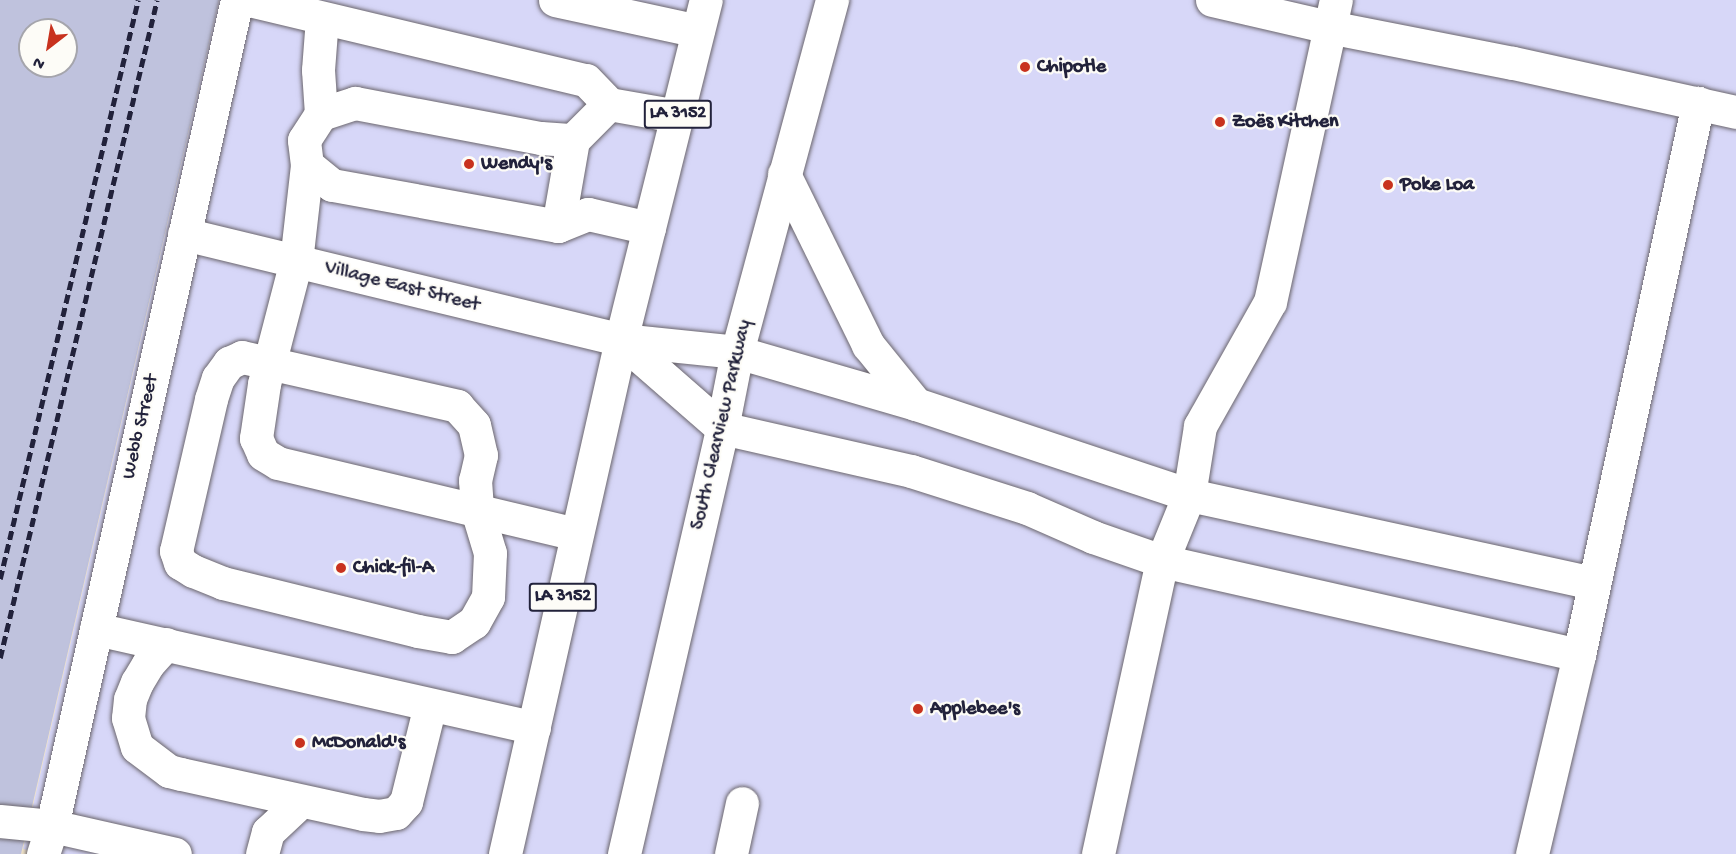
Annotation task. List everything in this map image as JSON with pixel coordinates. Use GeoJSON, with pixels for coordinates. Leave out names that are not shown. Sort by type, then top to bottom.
{"type":"FeatureCollection","features":[{"type":"Feature","properties":{"kind":"main road","name":"Webb Street"},"geometry":{"type":"LineString","coordinates":[[47,840],[237,0]]}},
{"type":"Feature","properties":{"kind":"main road"},"geometry":{"type":"LineString","coordinates":[[249,0],[586,81],[609,104],[677,116]]}},
{"type":"Feature","properties":{"kind":"main road"},"geometry":{"type":"LineString","coordinates":[[555,0],[702,15]]}},
{"type":"Feature","properties":{"kind":"main road","name":"South Clearview Parkway"},"geometry":{"type":"LineString","coordinates":[[624,854],[722,428],[737,352],[832,0]]}},
{"type":"Feature","properties":{"kind":"main road"},"geometry":{"type":"LineString","coordinates":[[1212,0],[1333,14],[1736,112]]}},
{"type":"Feature","properties":{"kind":"main road"},"geometry":{"type":"LineString","coordinates":[[1098,854],[1162,561],[1189,495],[1200,426],[1270,302],[1333,14]]}},
{"type":"Feature","properties":{"kind":"main road","name":"LA 3152"},"geometry":{"type":"LineString","coordinates":[[505,854],[621,340],[702,15]]}},
{"type":"Feature","properties":{"kind":"main road"},"geometry":{"type":"LineString","coordinates":[[322,18],[318,70],[321,114],[304,140],[307,165],[296,261],[264,384],[256,438],[263,454],[278,463],[576,534]]}},
{"type":"Feature","properties":{"kind":"main road"},"geometry":{"type":"LineString","coordinates":[[321,114],[355,103],[541,138],[573,140]]}},
{"type":"Feature","properties":{"kind":"main road"},"geometry":{"type":"LineString","coordinates":[[1532,854],[1579,655],[1698,103]]}},
{"type":"Feature","properties":{"kind":"main road"},"geometry":{"type":"LineString","coordinates":[[558,226],[573,140],[609,104]]}},
{"type":"Feature","properties":{"kind":"main road"},"geometry":{"type":"LineString","coordinates":[[307,165],[332,185],[558,226],[588,214],[649,228]]}},
{"type":"Feature","properties":{"kind":"main road"},"geometry":{"type":"LineString","coordinates":[[784,174],[868,345],[916,404]]}},
{"type":"Feature","properties":{"kind":"main road","name":"Village East Street"},"geometry":{"type":"LineString","coordinates":[[184,234],[621,340],[737,352],[916,404],[1189,495],[1594,583]]}},
{"type":"Feature","properties":{"kind":"main road"},"geometry":{"type":"LineString","coordinates":[[621,340],[722,428],[911,471],[1028,508],[1093,537],[1162,561],[1579,655]]}},
{"type":"Feature","properties":{"kind":"main road"},"geometry":{"type":"LineString","coordinates":[[243,357],[271,364],[457,406],[474,425],[481,455],[475,480],[477,510],[490,553],[488,597],[474,622],[452,637],[223,583],[180,563],[176,551],[218,378],[229,363],[243,357]]}},
{"type":"Feature","properties":{"kind":"main road"},"geometry":{"type":"LineString","coordinates":[[96,628],[534,728]]}},
{"type":"Feature","properties":{"kind":"main road"},"geometry":{"type":"LineString","coordinates":[[166,644],[148,664],[130,699],[128,718],[138,747],[169,771],[363,814],[379,816],[396,813],[406,802],[430,705]]}},
{"type":"Feature","properties":{"kind":"main road"},"geometry":{"type":"LineString","coordinates":[[250,789],[265,815],[265,843]]}},
{"type":"Feature","properties":{"kind":"main road"},"geometry":{"type":"LineString","coordinates":[[265,843],[301,801]]}},
{"type":"Feature","properties":{"kind":"main road"},"geometry":{"type":"LineString","coordinates":[[731,854],[742,803]]}},
{"type":"Feature","properties":{"kind":"main road"},"geometry":{"type":"LineString","coordinates":[[0,821],[47,840],[175,854]]}},
{"type":"Feature","properties":{"kind":"shaded area"},"geometry":{"type":"Polygon","coordinates":[[[0,0],[219,0],[21,854],[0,854],[0,0]]]}},
{"type":"Feature","properties":{"kind":"shaded area"},"geometry":{"type":"Polygon","coordinates":[[[219,0],[1736,0],[1736,854],[45,854],[23,849],[219,0]]]}},
{"type":"Feature","properties":{"kind":"railway"},"geometry":{"type":"LineString","coordinates":[[0,579],[138,0]]}},
{"type":"Feature","properties":{"kind":"railway"},"geometry":{"type":"LineString","coordinates":[[0,658],[157,0]]}},
{"type":"Feature","properties":{"kind":"place","name":"Chipotle"},"geometry":{"type":"Point","coordinates":[1025,67]}},
{"type":"Feature","properties":{"kind":"place","name":"Zoës Kitchen"},"geometry":{"type":"Point","coordinates":[1220,122]}},
{"type":"Feature","properties":{"kind":"place","name":"Wendy's"},"geometry":{"type":"Point","coordinates":[469,164]}},
{"type":"Feature","properties":{"kind":"place","name":"Poke Loa"},"geometry":{"type":"Point","coordinates":[1388,185]}},
{"type":"Feature","properties":{"kind":"place","name":"Chick-fil-A"},"geometry":{"type":"Point","coordinates":[341,568]}},
{"type":"Feature","properties":{"kind":"place","name":"Applebee's"},"geometry":{"type":"Point","coordinates":[918,709]}},
{"type":"Feature","properties":{"kind":"place","name":"McDonald's"},"geometry":{"type":"Point","coordinates":[300,743]}}]}
